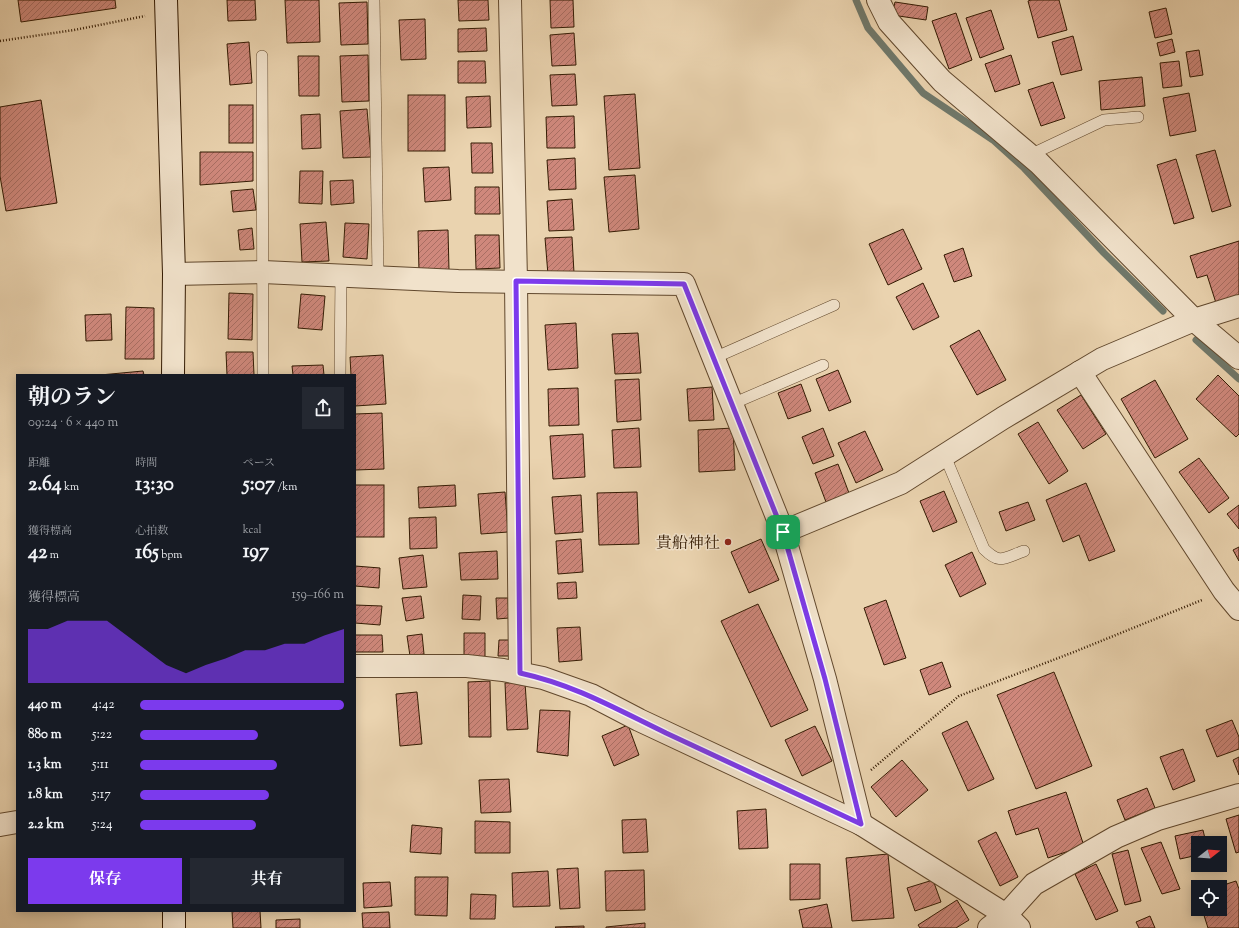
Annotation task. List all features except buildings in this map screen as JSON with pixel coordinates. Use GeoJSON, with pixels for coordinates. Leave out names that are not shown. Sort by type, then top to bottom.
{"type":"FeatureCollection","features":[{"type":"Feature","properties":{"kind":"street"},"geometry":{"type":"LineString","coordinates":[[510,0],[516,281],[520,673]]}},
{"type":"Feature","properties":{"kind":"street"},"geometry":{"type":"LineString","coordinates":[[878,0],[889,22],[942,81],[1030,155],[1194,320],[1239,358]]}},
{"type":"Feature","properties":{"kind":"street"},"geometry":{"type":"LineString","coordinates":[[166,6],[174,274],[173,374]]}},
{"type":"Feature","properties":{"kind":"street"},"geometry":{"type":"LineString","coordinates":[[174,274],[263,272],[516,281],[684,284],[783,532],[825,679],[861,824]]}},
{"type":"Feature","properties":{"kind":"street"},"geometry":{"type":"LineString","coordinates":[[783,532],[901,482],[945,456],[1003,418],[1102,359],[1194,320],[1239,306]]}},
{"type":"Feature","properties":{"kind":"street"},"geometry":{"type":"LineString","coordinates":[[1080,372],[1224,591],[1239,609]]}},
{"type":"Feature","properties":{"kind":"street"},"geometry":{"type":"LineString","coordinates":[[356,666],[467,666],[520,673],[543,678],[591,695],[639,720],[861,824],[1013,921]]}},
{"type":"Feature","properties":{"kind":"street"},"geometry":{"type":"LineString","coordinates":[[989,928],[1013,921],[1034,884],[1116,837],[1158,819],[1239,795]]}},
{"type":"Feature","properties":{"kind":"street"},"geometry":{"type":"LineString","coordinates":[[0,825],[16,822]]}},
{"type":"Feature","properties":{"kind":"street"},"geometry":{"type":"LineString","coordinates":[[174,912],[174,928]]}},
{"type":"Feature","properties":{"kind":"lane"},"geometry":{"type":"LineString","coordinates":[[374,0],[378,277]]}},
{"type":"Feature","properties":{"kind":"lane"},"geometry":{"type":"LineString","coordinates":[[262,56],[263,374]]}},
{"type":"Feature","properties":{"kind":"lane"},"geometry":{"type":"LineString","coordinates":[[1030,155],[1104,120],[1138,117]]}},
{"type":"Feature","properties":{"kind":"lane"},"geometry":{"type":"LineString","coordinates":[[340,374],[341,275]]}},
{"type":"Feature","properties":{"kind":"lane"},"geometry":{"type":"LineString","coordinates":[[714,358],[834,305]]}},
{"type":"Feature","properties":{"kind":"lane"},"geometry":{"type":"LineString","coordinates":[[732,404],[823,365]]}},
{"type":"Feature","properties":{"kind":"lane"},"geometry":{"type":"LineString","coordinates":[[945,456],[984,548],[993,558],[1002,559],[1024,551]]}},
{"type":"Feature","properties":{"kind":"path"},"geometry":{"type":"LineString","coordinates":[[0,41],[74,30],[166,6]]}},
{"type":"Feature","properties":{"kind":"path"},"geometry":{"type":"LineString","coordinates":[[852,786],[959,696],[1074,652],[1224,591]]}},
{"type":"Feature","properties":{"kind":"waterway"},"geometry":{"type":"LineString","coordinates":[[856,0],[868,28],[923,93],[993,140],[1024,168],[1104,253],[1163,311]]}},
{"type":"Feature","properties":{"kind":"waterway"},"geometry":{"type":"LineString","coordinates":[[1196,340],[1239,379]]}},
{"type":"Feature","properties":{"kind":"place","name":"貴船神社"},"geometry":{"type":"Point","coordinates":[728,542]}},
{"type":"Feature","properties":{"kind":"route"},"geometry":{"type":"LineString","coordinates":[[516,281],[684,284],[783,532],[825,679],[861,824],[639,720],[591,695],[543,678],[520,673],[516,281]]}}]}
